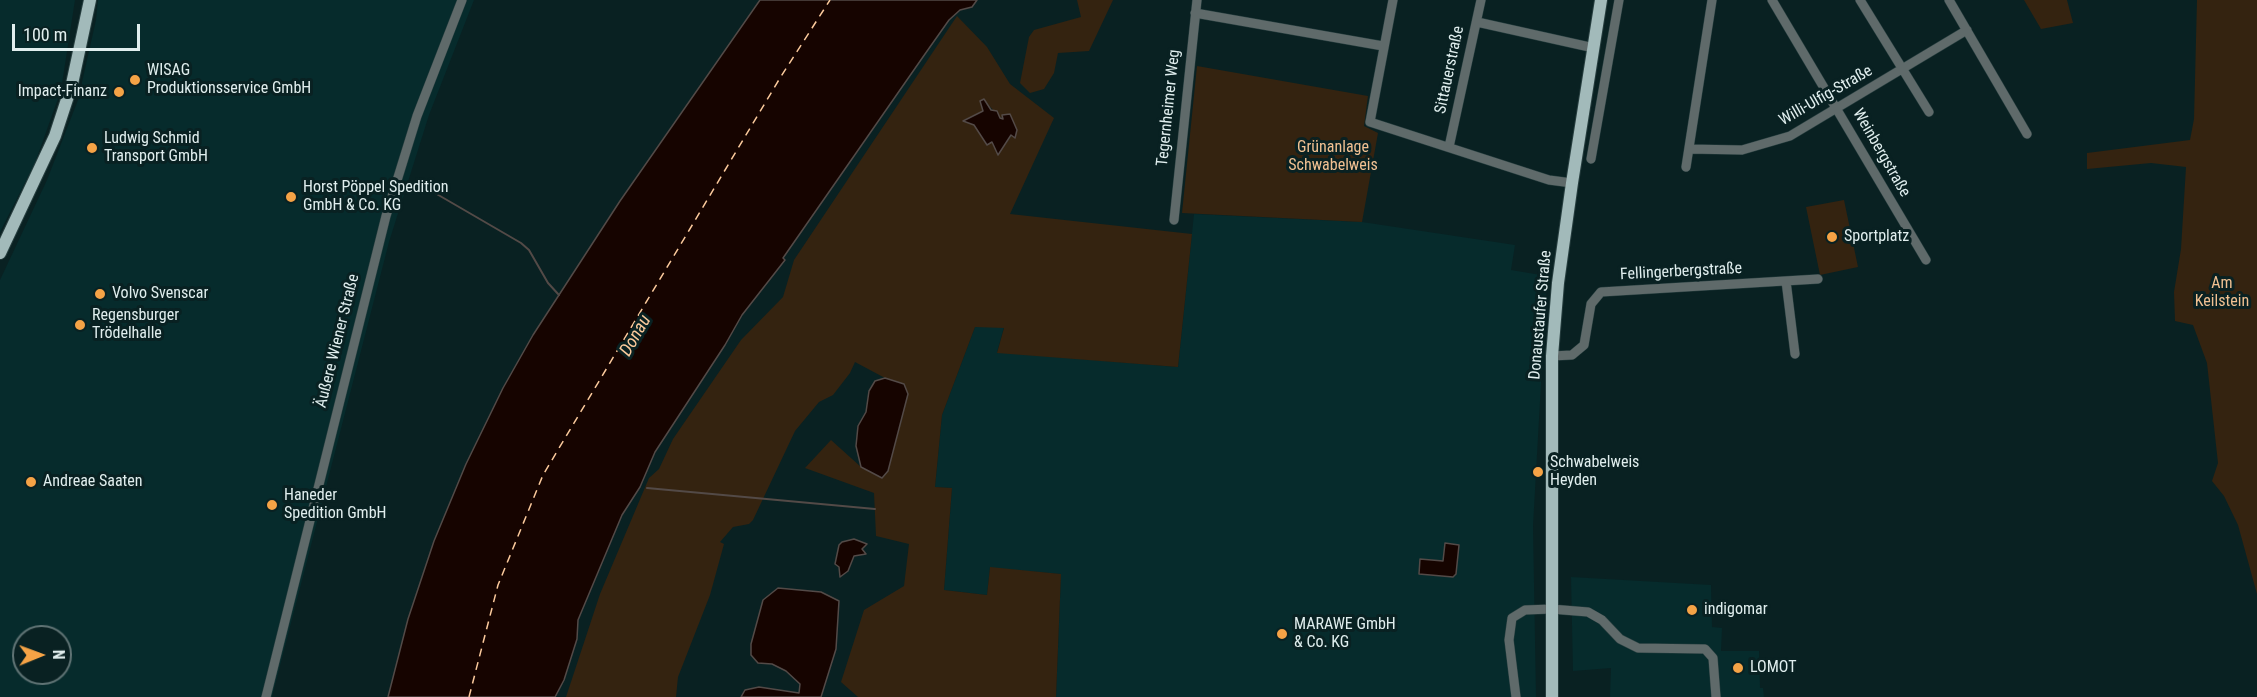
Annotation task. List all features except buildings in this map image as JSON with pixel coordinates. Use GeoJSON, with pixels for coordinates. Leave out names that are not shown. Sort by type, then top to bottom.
{"type":"FeatureCollection","features":[{"type":"Feature","properties":{"kind":"main road"},"geometry":{"type":"LineString","coordinates":[[0,253],[55,136],[72,84],[90,0]]}},
{"type":"Feature","properties":{"kind":"main road","name":"Donaustaufer Straße"},"geometry":{"type":"LineString","coordinates":[[1552,697],[1552,356],[1558,283],[1601,0]]}},
{"type":"Feature","properties":{"kind":"street","name":"Äußere Wiener Straße"},"geometry":{"type":"LineString","coordinates":[[267,697],[325,453],[386,216],[417,116],[462,0]]}},
{"type":"Feature","properties":{"kind":"street","name":"Tegernheimer Weg"},"geometry":{"type":"LineString","coordinates":[[1174,220],[1197,0]]}},
{"type":"Feature","properties":{"kind":"street"},"geometry":{"type":"LineString","coordinates":[[1394,0],[1383,46],[1370,122],[1549,180],[1572,183]]}},
{"type":"Feature","properties":{"kind":"street","name":"Sittauerstraße"},"geometry":{"type":"LineString","coordinates":[[1449,147],[1481,0]]}},
{"type":"Feature","properties":{"kind":"street"},"geometry":{"type":"LineString","coordinates":[[1591,159],[1618,0]]}},
{"type":"Feature","properties":{"kind":"street"},"geometry":{"type":"LineString","coordinates":[[1686,167],[1712,0]]}},
{"type":"Feature","properties":{"kind":"street","name":"Weinbergstraße"},"geometry":{"type":"LineString","coordinates":[[1772,0],[1926,260]]}},
{"type":"Feature","properties":{"kind":"street"},"geometry":{"type":"LineString","coordinates":[[1860,0],[1929,112]]}},
{"type":"Feature","properties":{"kind":"street"},"geometry":{"type":"LineString","coordinates":[[1949,0],[2027,134]]}},
{"type":"Feature","properties":{"kind":"street"},"geometry":{"type":"LineString","coordinates":[[1195,13],[1383,46]]}},
{"type":"Feature","properties":{"kind":"street"},"geometry":{"type":"LineString","coordinates":[[1476,22],[1594,48]]}},
{"type":"Feature","properties":{"kind":"street","name":"Willi-Ulfig-Straße"},"geometry":{"type":"LineString","coordinates":[[1689,149],[1724,152],[1764,146],[1790,136],[1967,30]]}},
{"type":"Feature","properties":{"kind":"street","name":"Fellingerbergstraße"},"geometry":{"type":"LineString","coordinates":[[1552,356],[1572,356],[1584,345],[1592,304],[1601,292],[1818,279]]}},
{"type":"Feature","properties":{"kind":"street"},"geometry":{"type":"LineString","coordinates":[[1786,281],[1795,354]]}},
{"type":"Feature","properties":{"kind":"street"},"geometry":{"type":"LineString","coordinates":[[1516,695],[1509,640],[1512,618],[1525,610],[1551,609],[1588,612],[1602,620],[1620,639],[1638,648],[1705,649],[1713,658],[1716,697]]}},
{"type":"Feature","properties":{"kind":"shaded area"},"geometry":{"type":"Polygon","coordinates":[[[0,0],[75,0],[61,90],[35,163],[0,232],[0,0]]]}},
{"type":"Feature","properties":{"kind":"shaded area"},"geometry":{"type":"Polygon","coordinates":[[[98,0],[474,0],[429,115],[389,242],[272,697],[0,697],[0,280],[47,180],[78,100],[96,20],[98,0]]]}},
{"type":"Feature","properties":{"kind":"shaded area"},"geometry":{"type":"Polygon","coordinates":[[[1194,214],[1362,222],[1515,245],[1511,270],[1547,276],[1533,526],[1536,697],[1056,697],[1061,574],[990,568],[987,595],[944,590],[952,488],[935,487],[942,415],[975,327],[1004,327],[997,352],[1178,367],[1194,214]]]}},
{"type":"Feature","properties":{"kind":"shaded area"},"geometry":{"type":"Polygon","coordinates":[[[1571,577],[1711,585],[1712,627],[1722,628],[1721,651],[1759,651],[1760,688],[1763,688],[1764,697],[1610,697],[1611,668],[1573,671],[1571,577]]]}},
{"type":"Feature","properties":{"kind":"green space"},"geometry":{"type":"Polygon","coordinates":[[[1077,0],[1113,0],[1089,51],[1058,53],[1054,73],[1044,89],[1030,93],[1020,83],[1029,37],[1034,30],[1081,17],[1077,0]]]}},
{"type":"Feature","properties":{"kind":"green space"},"geometry":{"type":"Polygon","coordinates":[[[2024,0],[2067,0],[2073,23],[2041,29],[2024,0]]]}},
{"type":"Feature","properties":{"kind":"green space","name":"Am Keilstein"},"geometry":{"type":"Polygon","coordinates":[[[2197,0],[2257,0],[2257,594],[2238,525],[2224,496],[2212,481],[2218,463],[2207,363],[2193,325],[2175,321],[2174,292],[2181,249],[2186,167],[2151,163],[2087,169],[2087,153],[2190,140],[2194,119],[2197,0]]]}},
{"type":"Feature","properties":{"kind":"green space"},"geometry":{"type":"Polygon","coordinates":[[[957,16],[987,47],[1010,84],[1054,118],[1010,214],[1192,234],[1178,367],[997,353],[1004,328],[975,327],[942,415],[935,487],[952,488],[944,590],[987,595],[990,567],[1061,574],[1056,697],[858,697],[841,682],[864,610],[904,586],[909,544],[876,536],[874,493],[805,468],[831,440],[861,467],[888,471],[903,415],[904,384],[885,378],[855,362],[850,373],[833,395],[819,402],[795,431],[753,520],[749,524],[733,527],[720,542],[724,544],[710,595],[678,677],[676,697],[566,697],[600,594],[649,478],[659,469],[673,439],[741,340],[783,297],[794,260],[957,16]],[[986,102],[983,111],[964,120],[974,125],[987,144],[991,141],[998,154],[1016,130],[1010,115],[1000,118],[986,102]]]}},
{"type":"Feature","properties":{"kind":"green space","name":"Grünanlage Schwabelweis"},"geometry":{"type":"Polygon","coordinates":[[[1197,66],[1368,96],[1364,126],[1378,133],[1362,222],[1182,213],[1197,66]]]}},
{"type":"Feature","properties":{"kind":"green space","name":"Sportplatz"},"geometry":{"type":"Polygon","coordinates":[[[1844,200],[1858,267],[1820,275],[1806,207],[1844,200]]]}},
{"type":"Feature","properties":{"kind":"water","name":"Donau"},"geometry":{"type":"Polygon","coordinates":[[[760,0],[977,0],[972,7],[960,10],[949,20],[783,258],[785,260],[742,315],[655,452],[640,487],[622,515],[578,620],[577,639],[564,680],[555,697],[388,697],[408,619],[434,541],[466,464],[503,388],[533,335],[620,201],[760,0]]]}},
{"type":"Feature","properties":{"kind":"water"},"geometry":{"type":"Polygon","coordinates":[[[984,99],[991,110],[997,111],[1000,118],[1003,119],[1002,115],[1010,114],[1017,130],[1015,138],[1011,135],[998,155],[992,142],[987,145],[974,125],[963,121],[983,111],[980,101],[984,99]]]}},
{"type":"Feature","properties":{"kind":"water"},"geometry":{"type":"Polygon","coordinates":[[[885,378],[904,384],[908,394],[888,471],[882,478],[861,467],[856,446],[858,426],[866,412],[869,391],[875,381],[885,378]]]}},
{"type":"Feature","properties":{"kind":"water"},"geometry":{"type":"Polygon","coordinates":[[[854,539],[867,544],[862,549],[866,554],[854,556],[848,571],[840,577],[839,567],[835,564],[839,545],[854,539]]]}},
{"type":"Feature","properties":{"kind":"water"},"geometry":{"type":"Polygon","coordinates":[[[1445,543],[1459,545],[1456,574],[1453,577],[1419,574],[1420,559],[1443,561],[1445,543]]]}},
{"type":"Feature","properties":{"kind":"water"},"geometry":{"type":"Polygon","coordinates":[[[778,588],[821,592],[839,601],[836,649],[821,697],[741,697],[745,690],[759,687],[799,693],[800,684],[786,671],[772,664],[758,663],[751,655],[751,644],[763,600],[778,588]]]}},
{"type":"Feature","properties":{"kind":"waterway"},"geometry":{"type":"LineString","coordinates":[[416,182],[521,243],[529,250],[548,283],[559,295]]}},
{"type":"Feature","properties":{"kind":"waterway"},"geometry":{"type":"LineString","coordinates":[[647,488],[875,509]]}},
{"type":"Feature","properties":{"kind":"ferry route"},"geometry":{"type":"LineString","coordinates":[[469,697],[498,585],[543,475],[780,78],[830,0]]}},
{"type":"Feature","properties":{"kind":"place","name":"WISAG Produktionsservice GmbH"},"geometry":{"type":"Point","coordinates":[135,80]}},
{"type":"Feature","properties":{"kind":"place","name":"Impact-Finanz"},"geometry":{"type":"Point","coordinates":[119,92]}},
{"type":"Feature","properties":{"kind":"place","name":"Ludwig Schmid Transport GmbH"},"geometry":{"type":"Point","coordinates":[92,148]}},
{"type":"Feature","properties":{"kind":"place","name":"Horst Pöppel Spedition GmbH & Co. KG"},"geometry":{"type":"Point","coordinates":[291,197]}},
{"type":"Feature","properties":{"kind":"place","name":"Sportplatz"},"geometry":{"type":"Point","coordinates":[1832,237]}},
{"type":"Feature","properties":{"kind":"place","name":"Volvo Svenscar"},"geometry":{"type":"Point","coordinates":[100,294]}},
{"type":"Feature","properties":{"kind":"place","name":"Regensburger Trödelhalle"},"geometry":{"type":"Point","coordinates":[80,325]}},
{"type":"Feature","properties":{"kind":"place","name":"Schwabelweis Heyden"},"geometry":{"type":"Point","coordinates":[1538,472]}},
{"type":"Feature","properties":{"kind":"place","name":"Andreae Saaten"},"geometry":{"type":"Point","coordinates":[31,482]}},
{"type":"Feature","properties":{"kind":"place","name":"Haneder Spedition GmbH"},"geometry":{"type":"Point","coordinates":[272,505]}},
{"type":"Feature","properties":{"kind":"place","name":"indigomar"},"geometry":{"type":"Point","coordinates":[1692,610]}},
{"type":"Feature","properties":{"kind":"place","name":"MARAWE GmbH & Co. KG"},"geometry":{"type":"Point","coordinates":[1282,634]}},
{"type":"Feature","properties":{"kind":"place","name":"LOMOT"},"geometry":{"type":"Point","coordinates":[1738,668]}}]}
